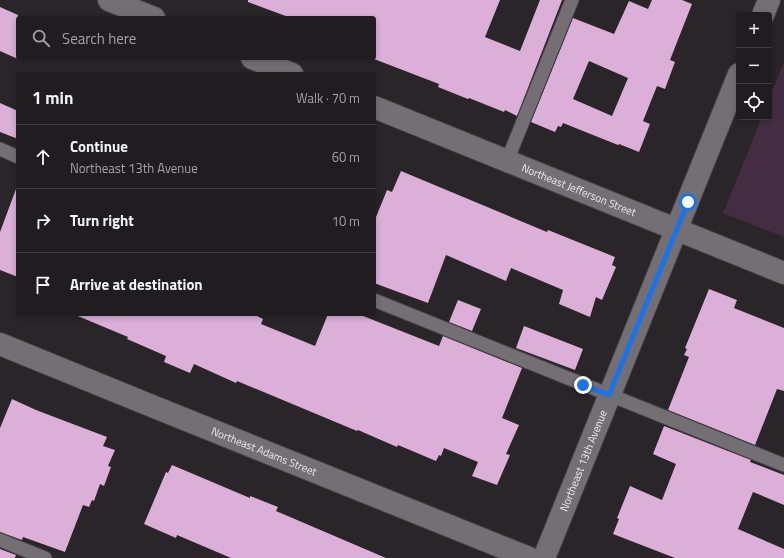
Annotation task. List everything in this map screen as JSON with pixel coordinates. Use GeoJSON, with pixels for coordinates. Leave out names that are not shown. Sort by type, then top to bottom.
{"type":"FeatureCollection","features":[{"type":"Feature","properties":{"kind":"street"},"geometry":{"type":"LineString","coordinates":[[109,0],[149,16]]}},
{"type":"Feature","properties":{"kind":"street"},"geometry":{"type":"LineString","coordinates":[[764,12],[769,0]]}},
{"type":"Feature","properties":{"kind":"street"},"geometry":{"type":"LineString","coordinates":[[257,60],[287,72]]}},
{"type":"Feature","properties":{"kind":"street","name":"Northeast 13th Avenue"},"geometry":{"type":"LineString","coordinates":[[544,558],[736,81]]}},
{"type":"Feature","properties":{"kind":"street","name":"Northeast Jefferson Street"},"geometry":{"type":"LineString","coordinates":[[376,109],[784,273]]}},
{"type":"Feature","properties":{"kind":"street","name":"Northeast Adams Street"},"geometry":{"type":"LineString","coordinates":[[0,344],[529,558]]}},
{"type":"Feature","properties":{"kind":"lane"},"geometry":{"type":"LineString","coordinates":[[507,162],[572,0]]}},
{"type":"Feature","properties":{"kind":"lane"},"geometry":{"type":"LineString","coordinates":[[0,150],[16,156]]}},
{"type":"Feature","properties":{"kind":"lane"},"geometry":{"type":"LineString","coordinates":[[376,301],[784,465]]}},
{"type":"Feature","properties":{"kind":"lane"},"geometry":{"type":"LineString","coordinates":[[0,540],[45,558]]}},
{"type":"Feature","properties":{"kind":"shaded area"},"geometry":{"type":"Polygon","coordinates":[[[784,62],[784,237],[723,213],[761,120],[772,120],[772,92],[784,62]]]}},
{"type":"Feature","properties":{"kind":"building"},"geometry":{"type":"Polygon","coordinates":[[[248,0],[500,0],[485,37],[520,51],[540,0],[562,0],[517,116],[505,110],[504,112],[469,98],[468,99],[438,87],[439,84],[376,60],[376,16],[286,16],[248,2],[248,0]]]}},
{"type":"Feature","properties":{"kind":"building"},"geometry":{"type":"Polygon","coordinates":[[[652,0],[682,0],[692,4],[670,60],[675,62],[665,89],[657,86],[643,121],[650,124],[639,152],[563,123],[561,127],[558,126],[555,132],[531,122],[573,18],[614,34],[629,1],[648,9],[652,0]],[[589,61],[573,99],[612,116],[628,78],[589,61]]]}},
{"type":"Feature","properties":{"kind":"building"},"geometry":{"type":"Polygon","coordinates":[[[0,7],[18,16],[16,16],[16,58],[0,51],[0,7]]]}},
{"type":"Feature","properties":{"kind":"building"},"geometry":{"type":"Polygon","coordinates":[[[0,103],[16,110],[16,138],[0,132],[0,103]]]}},
{"type":"Feature","properties":{"kind":"building"},"geometry":{"type":"Polygon","coordinates":[[[401,171],[547,232],[548,230],[615,257],[612,265],[616,267],[602,300],[596,297],[590,317],[559,304],[563,290],[511,268],[506,281],[446,255],[428,303],[376,284],[376,217],[387,190],[392,192],[401,171]]]}},
{"type":"Feature","properties":{"kind":"building"},"geometry":{"type":"Polygon","coordinates":[[[16,189],[16,276],[0,270],[0,232],[16,189]]]}},
{"type":"Feature","properties":{"kind":"building"},"geometry":{"type":"Polygon","coordinates":[[[709,289],[737,300],[734,308],[784,328],[784,391],[777,389],[755,445],[668,410],[689,357],[684,355],[687,349],[685,348],[709,289]]]}},
{"type":"Feature","properties":{"kind":"building"},"geometry":{"type":"Polygon","coordinates":[[[458,300],[481,309],[472,331],[449,322],[458,300]]]}},
{"type":"Feature","properties":{"kind":"building"},"geometry":{"type":"Polygon","coordinates":[[[78,316],[257,316],[263,319],[261,324],[315,346],[327,316],[363,316],[439,346],[443,336],[522,368],[502,418],[519,425],[506,454],[510,455],[497,485],[472,476],[478,462],[444,448],[441,456],[439,455],[436,461],[398,445],[397,447],[358,430],[357,431],[237,381],[236,383],[194,364],[190,373],[164,362],[166,356],[127,339],[128,337],[78,316]]]}},
{"type":"Feature","properties":{"kind":"building"},"geometry":{"type":"Polygon","coordinates":[[[524,326],[583,349],[575,370],[516,348],[524,326]]]}},
{"type":"Feature","properties":{"kind":"building"},"geometry":{"type":"Polygon","coordinates":[[[12,399],[36,410],[107,437],[103,446],[115,450],[108,466],[111,467],[104,486],[100,484],[94,501],[92,500],[89,507],[83,505],[65,552],[23,537],[22,540],[0,532],[0,428],[12,399]]]}},
{"type":"Feature","properties":{"kind":"building"},"geometry":{"type":"Polygon","coordinates":[[[664,426],[751,460],[750,462],[784,475],[784,505],[753,492],[738,529],[784,549],[784,558],[675,558],[613,534],[619,519],[617,518],[630,486],[662,500],[676,464],[653,454],[664,426]]]}},
{"type":"Feature","properties":{"kind":"building"},"geometry":{"type":"Polygon","coordinates":[[[172,465],[250,498],[250,496],[278,507],[276,511],[386,558],[231,558],[177,535],[176,538],[144,524],[166,472],[168,473],[172,465]]]}},
{"type":"Feature","properties":{"kind":"building"},"geometry":{"type":"Polygon","coordinates":[[[0,549],[16,555],[15,558],[0,558],[0,549]]]}},
{"type":"Feature","properties":{"kind":"route"},"geometry":{"type":"LineString","coordinates":[[583,385],[609,395],[688,202]]}}]}
